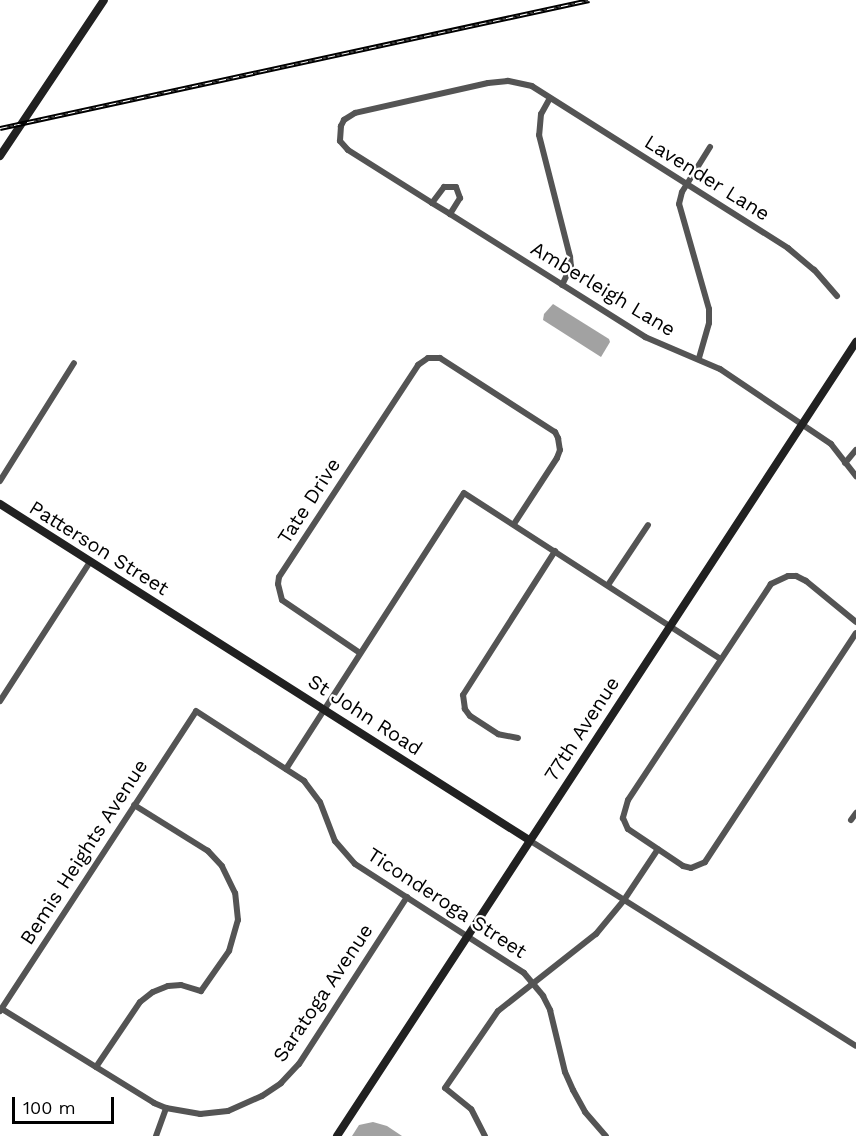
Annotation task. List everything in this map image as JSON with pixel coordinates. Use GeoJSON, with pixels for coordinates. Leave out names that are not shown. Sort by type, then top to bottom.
{"type":"FeatureCollection","features":[{"type":"Feature","properties":{"kind":"street"},"geometry":{"type":"LineString","coordinates":[[0,156],[104,0]]}},
{"type":"Feature","properties":{"kind":"street","name":"Lavender Lane"},"geometry":{"type":"LineString","coordinates":[[348,150],[340,141],[339,132],[344,120],[355,113],[508,81],[532,86],[788,248],[814,270],[837,296]]}},
{"type":"Feature","properties":{"kind":"street"},"geometry":{"type":"LineString","coordinates":[[550,98],[542,114],[539,135],[570,257],[571,266],[562,285]]}},
{"type":"Feature","properties":{"kind":"street"},"geometry":{"type":"LineString","coordinates":[[699,358],[709,323],[709,309],[679,204],[686,184],[710,147]]}},
{"type":"Feature","properties":{"kind":"street","name":"Amberleigh Lane"},"geometry":{"type":"LineString","coordinates":[[348,150],[656,343],[699,358],[720,369],[831,444],[856,476]]}},
{"type":"Feature","properties":{"kind":"street"},"geometry":{"type":"LineString","coordinates":[[432,203],[444,187],[456,187],[460,198],[450,214]]}},
{"type":"Feature","properties":{"kind":"street","name":"77th Avenue"},"geometry":{"type":"LineString","coordinates":[[337,1136],[856,342]]}},
{"type":"Feature","properties":{"kind":"street","name":"Tate Drive"},"geometry":{"type":"LineString","coordinates":[[360,653],[282,600],[278,584],[279,577],[418,365],[428,358],[440,358],[555,432],[560,450],[557,458],[514,524]]}},
{"type":"Feature","properties":{"kind":"street"},"geometry":{"type":"LineString","coordinates":[[0,481],[74,363]]}},
{"type":"Feature","properties":{"kind":"street"},"geometry":{"type":"LineString","coordinates":[[845,463],[856,450]]}},
{"type":"Feature","properties":{"kind":"street"},"geometry":{"type":"LineString","coordinates":[[286,769],[464,493],[721,659]]}},
{"type":"Feature","properties":{"kind":"street","name":"Patterson Street"},"geometry":{"type":"LineString","coordinates":[[0,504],[181,620]]}},
{"type":"Feature","properties":{"kind":"street"},"geometry":{"type":"LineString","coordinates":[[608,585],[648,525]]}},
{"type":"Feature","properties":{"kind":"street"},"geometry":{"type":"LineString","coordinates":[[518,738],[498,734],[470,716],[465,709],[463,695],[555,551]]}},
{"type":"Feature","properties":{"kind":"street"},"geometry":{"type":"LineString","coordinates":[[0,701],[90,562]]}},
{"type":"Feature","properties":{"kind":"street"},"geometry":{"type":"LineString","coordinates":[[856,622],[806,581],[796,576],[788,576],[771,584],[624,808],[623,818],[628,829],[683,866],[691,868],[705,862],[856,633]]}},
{"type":"Feature","properties":{"kind":"street","name":"St John Road"},"geometry":{"type":"LineString","coordinates":[[181,620],[324,708],[530,840]]}},
{"type":"Feature","properties":{"kind":"street","name":"Ticonderoga Street"},"geometry":{"type":"LineString","coordinates":[[196,711],[286,769],[313,792],[343,853],[355,864],[510,963],[534,984],[550,1010],[565,1072],[573,1090],[585,1112],[606,1136]]}},
{"type":"Feature","properties":{"kind":"street","name":"Bemis Heights Avenue"},"geometry":{"type":"LineString","coordinates":[[1,1010],[196,711]]}},
{"type":"Feature","properties":{"kind":"street"},"geometry":{"type":"LineString","coordinates":[[96,1067],[140,1002],[153,992],[168,986],[181,985],[201,991],[229,951],[238,920],[235,893],[222,866],[208,852],[135,805]]}},
{"type":"Feature","properties":{"kind":"street"},"geometry":{"type":"LineString","coordinates":[[851,820],[856,813]]}},
{"type":"Feature","properties":{"kind":"street"},"geometry":{"type":"LineString","coordinates":[[530,840],[856,1046]]}},
{"type":"Feature","properties":{"kind":"street"},"geometry":{"type":"LineString","coordinates":[[485,1136],[471,1109],[445,1088],[486,1025],[498,1011],[596,934],[624,900],[658,849]]}},
{"type":"Feature","properties":{"kind":"street","name":"Saratoga Avenue"},"geometry":{"type":"LineString","coordinates":[[1,1010],[96,1067],[139,1096],[166,1108],[200,1114],[228,1111],[243,1106],[281,1083],[299,1064],[407,897]]}},
{"type":"Feature","properties":{"kind":"street"},"geometry":{"type":"LineString","coordinates":[[156,1136],[166,1108]]}},
{"type":"Feature","properties":{"kind":"shaded area"},"geometry":{"type":"Polygon","coordinates":[[[553,304],[609,339],[610,342],[601,357],[543,320],[544,314],[553,304]]]}},
{"type":"Feature","properties":{"kind":"shaded area"},"geometry":{"type":"Polygon","coordinates":[[[373,1122],[387,1126],[402,1136],[352,1136],[359,1125],[373,1122]]]}},
{"type":"Feature","properties":{"kind":"railway"},"geometry":{"type":"LineString","coordinates":[[0,128],[589,0]]}}]}
